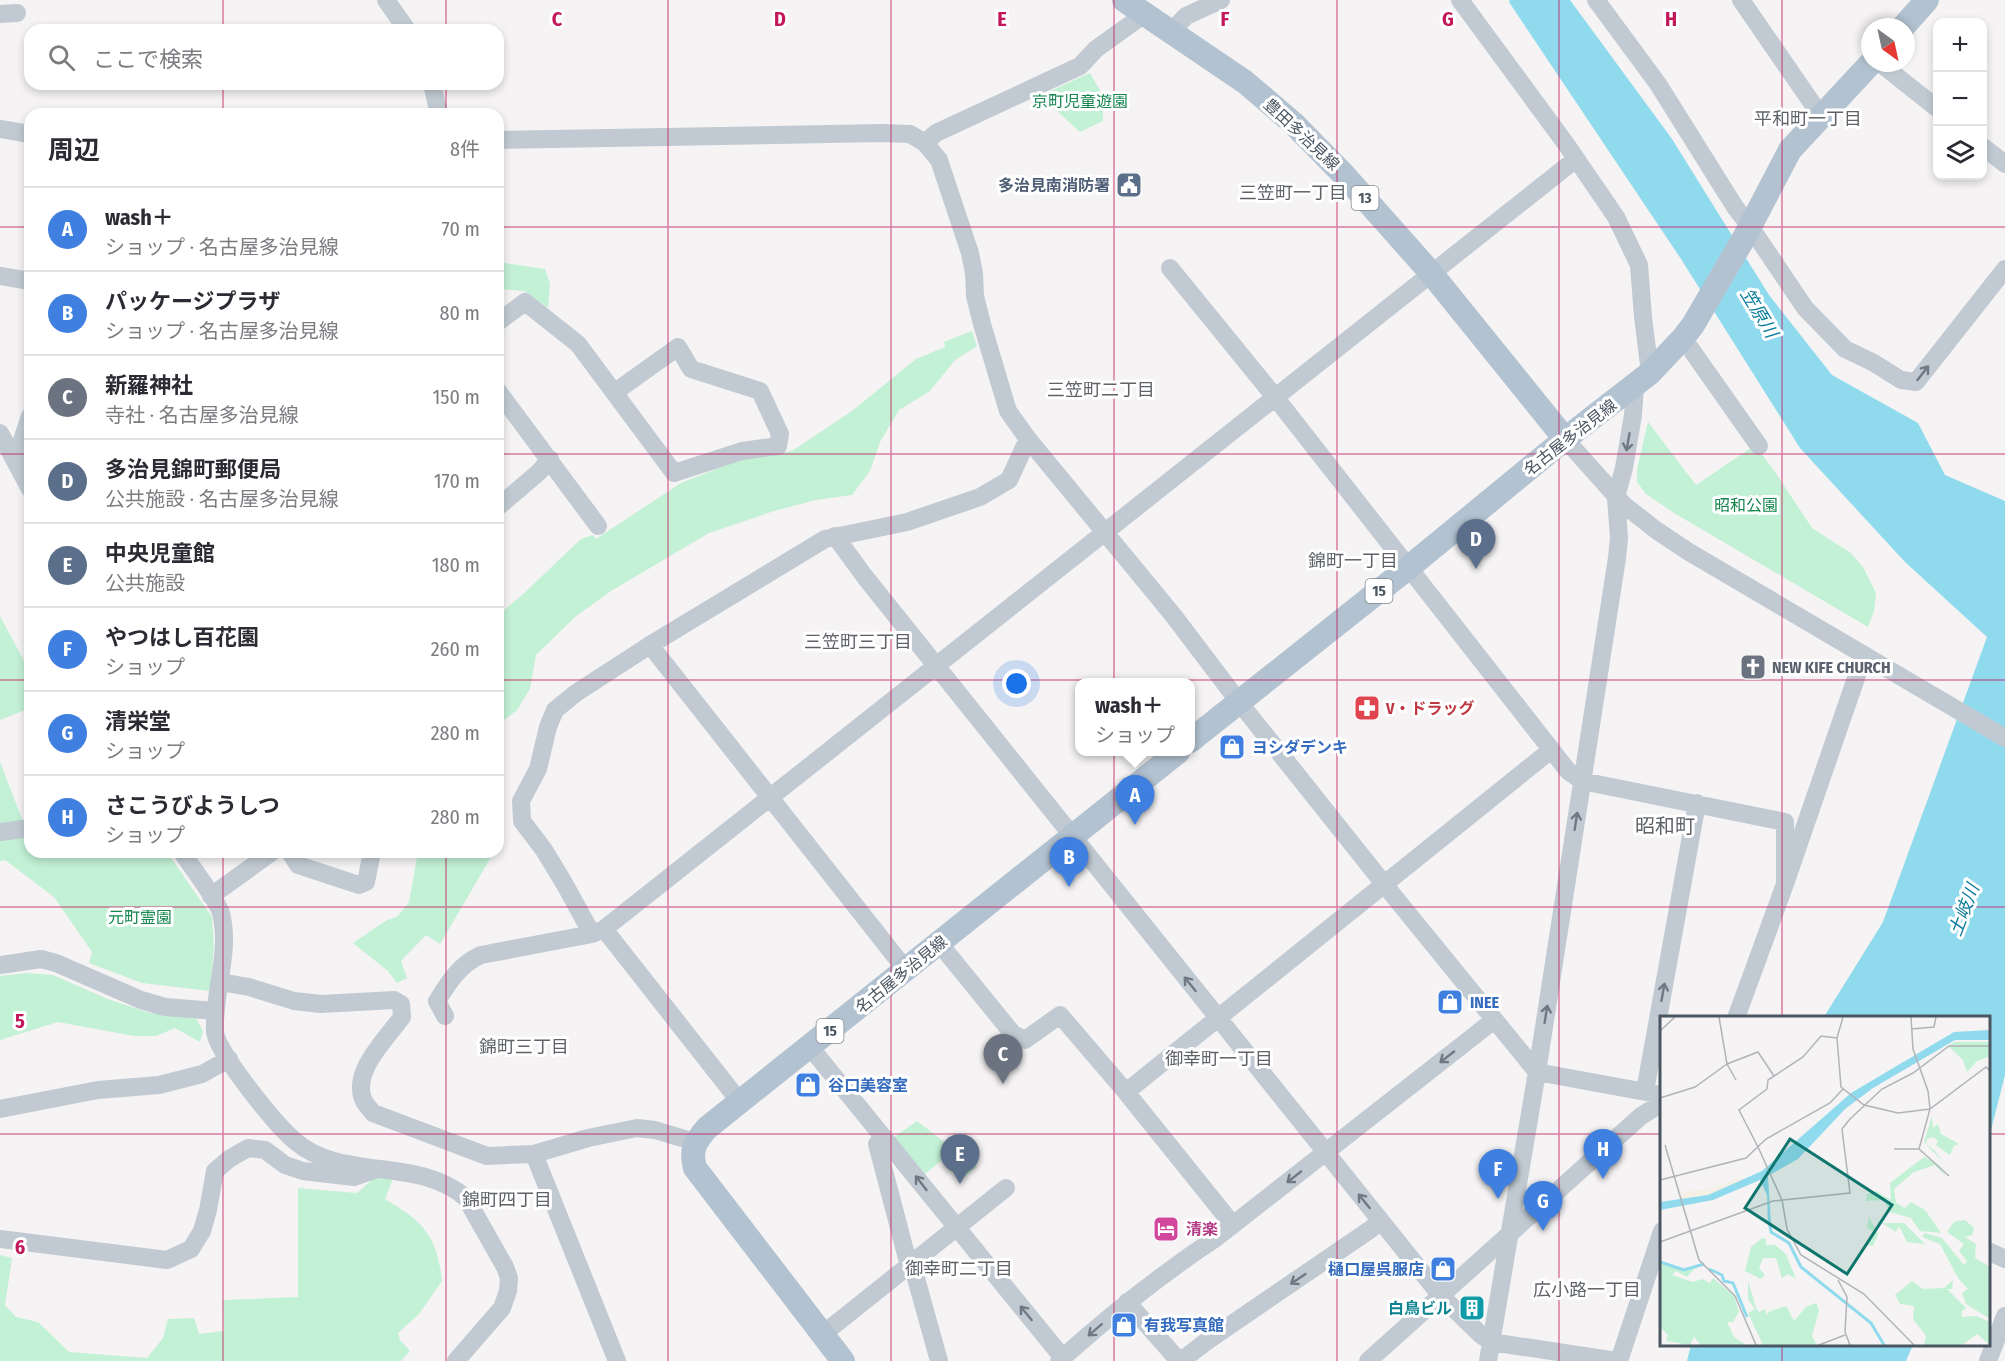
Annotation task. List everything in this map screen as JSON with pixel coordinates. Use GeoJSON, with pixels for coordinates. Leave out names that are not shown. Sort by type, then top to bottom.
{"type":"FeatureCollection","features":[{"type":"Feature","properties":{"kind":"main road","name":"豊田多治見線"},"geometry":{"type":"LineString","coordinates":[[1124,0],[1245,82],[1293,123],[1344,175],[1431,273],[1565,439]]}},
{"type":"Feature","properties":{"kind":"main road"},"geometry":{"type":"LineString","coordinates":[[1911,18],[1927,0]]}},
{"type":"Feature","properties":{"kind":"main road","name":"名古屋多治見線"},"geometry":{"type":"LineString","coordinates":[[1195,738],[1565,439],[1642,380],[1688,331],[1747,231],[1790,150],[1863,72]]}},
{"type":"Feature","properties":{"kind":"main road","name":"名古屋多治見線"},"geometry":{"type":"LineString","coordinates":[[695,1142],[707,1128],[1173,756]]}},
{"type":"Feature","properties":{"kind":"main road"},"geometry":{"type":"LineString","coordinates":[[695,1142],[692,1156],[695,1168],[843,1361]]}},
{"type":"Feature","properties":{"kind":"street"},"geometry":{"type":"LineString","coordinates":[[386,0],[404,24]]}},
{"type":"Feature","properties":{"kind":"street"},"geometry":{"type":"LineString","coordinates":[[1172,31],[1186,16],[1221,0]]}},
{"type":"Feature","properties":{"kind":"street"},"geometry":{"type":"LineString","coordinates":[[1460,0],[1616,217],[1639,265],[1642,317],[1642,380],[1616,496],[1619,537],[1617,558],[1537,1072],[1488,1361]]}},
{"type":"Feature","properties":{"kind":"street"},"geometry":{"type":"LineString","coordinates":[[1596,0],[1658,84],[1735,207],[1747,231],[1804,308],[1845,349],[1901,380],[1916,382],[2005,269]]}},
{"type":"Feature","properties":{"kind":"street"},"geometry":{"type":"LineString","coordinates":[[1741,0],[1821,116]]}},
{"type":"Feature","properties":{"kind":"street"},"geometry":{"type":"LineString","coordinates":[[925,143],[936,133],[1080,66],[1096,49],[1146,13]]}},
{"type":"Feature","properties":{"kind":"street"},"geometry":{"type":"LineString","coordinates":[[1891,72],[1933,106]]}},
{"type":"Feature","properties":{"kind":"street"},"geometry":{"type":"LineString","coordinates":[[433,90],[438,108]]}},
{"type":"Feature","properties":{"kind":"street"},"geometry":{"type":"LineString","coordinates":[[0,129],[24,133]]}},
{"type":"Feature","properties":{"kind":"street"},"geometry":{"type":"LineString","coordinates":[[504,140],[882,133],[910,134],[925,143],[939,160],[970,253],[975,296],[1008,411],[1173,615],[1239,702],[1493,1021],[1537,1072],[1653,1093],[1660,1047]]}},
{"type":"Feature","properties":{"kind":"street"},"geometry":{"type":"LineString","coordinates":[[1987,149],[2005,164]]}},
{"type":"Feature","properties":{"kind":"street"},"geometry":{"type":"LineString","coordinates":[[446,1016],[437,1001],[454,975],[472,959],[481,955],[598,932],[1576,159]]}},
{"type":"Feature","properties":{"kind":"street"},"geometry":{"type":"LineString","coordinates":[[1170,268],[1568,771],[1582,781],[1785,822],[1785,884]]}},
{"type":"Feature","properties":{"kind":"street"},"geometry":{"type":"LineString","coordinates":[[0,276],[24,280]]}},
{"type":"Feature","properties":{"kind":"street"},"geometry":{"type":"LineString","coordinates":[[504,318],[525,302],[578,344],[674,473],[742,451],[778,446],[780,434],[760,391],[691,369],[678,346],[615,392]]}},
{"type":"Feature","properties":{"kind":"street"},"geometry":{"type":"LineString","coordinates":[[1688,331],[1760,446]]}},
{"type":"Feature","properties":{"kind":"street"},"geometry":{"type":"LineString","coordinates":[[504,400],[598,526]]}},
{"type":"Feature","properties":{"kind":"street"},"geometry":{"type":"LineString","coordinates":[[0,433],[22,457]]}},
{"type":"Feature","properties":{"kind":"street"},"geometry":{"type":"LineString","coordinates":[[740,1102],[598,932],[522,821],[521,801],[538,769],[548,727],[555,711],[576,693],[650,645],[825,539],[907,522],[980,497],[1009,480],[1029,439]]}},
{"type":"Feature","properties":{"kind":"street"},"geometry":{"type":"LineString","coordinates":[[1565,439],[1616,496],[1656,530],[1689,552],[2005,738]]}},
{"type":"Feature","properties":{"kind":"street"},"geometry":{"type":"LineString","coordinates":[[504,502],[539,472],[550,459]]}},
{"type":"Feature","properties":{"kind":"street"},"geometry":{"type":"LineString","coordinates":[[836,536],[865,577],[1441,1296],[1480,1335],[1491,1342],[1618,1361],[1660,1237]]}},
{"type":"Feature","properties":{"kind":"street"},"geometry":{"type":"LineString","coordinates":[[650,645],[906,970]]}},
{"type":"Feature","properties":{"kind":"street"},"geometry":{"type":"LineString","coordinates":[[1736,1016],[1871,659]]}},
{"type":"Feature","properties":{"kind":"street"},"geometry":{"type":"LineString","coordinates":[[1126,1092],[1551,750]]}},
{"type":"Feature","properties":{"kind":"street"},"geometry":{"type":"LineString","coordinates":[[1665,1016],[1697,803]]}},
{"type":"Feature","properties":{"kind":"street"},"geometry":{"type":"LineString","coordinates":[[0,832],[24,829]]}},
{"type":"Feature","properties":{"kind":"street"},"geometry":{"type":"LineString","coordinates":[[186,858],[221,911],[223,929],[215,1034],[221,1049],[272,1117],[295,1141],[312,1153],[327,1159],[431,1179],[456,1190],[466,1198],[505,1267],[509,1278],[508,1291],[502,1308],[456,1361]]}},
{"type":"Feature","properties":{"kind":"street"},"geometry":{"type":"LineString","coordinates":[[211,896],[264,858]]}},
{"type":"Feature","properties":{"kind":"street"},"geometry":{"type":"LineString","coordinates":[[294,858],[298,865],[359,885],[366,882],[371,858]]}},
{"type":"Feature","properties":{"kind":"street"},"geometry":{"type":"LineString","coordinates":[[939,943],[1013,1034],[1025,1040],[1060,1015],[1126,1092],[1233,1225]]}},
{"type":"Feature","properties":{"kind":"street"},"geometry":{"type":"LineString","coordinates":[[0,965],[41,959],[56,963],[141,1000],[165,1007],[216,1011]]}},
{"type":"Feature","properties":{"kind":"street"},"geometry":{"type":"LineString","coordinates":[[220,982],[249,987],[294,1000],[321,1004],[394,1000],[401,1004],[402,1017],[365,1068],[360,1086],[363,1100],[373,1113],[487,1156],[534,1154],[588,1137],[637,1128],[655,1130],[695,1142]]}},
{"type":"Feature","properties":{"kind":"street"},"geometry":{"type":"LineString","coordinates":[[810,1047],[1061,1359],[1171,1267],[1233,1225],[1493,1021]]}},
{"type":"Feature","properties":{"kind":"street"},"geometry":{"type":"LineString","coordinates":[[0,1110],[98,1090],[159,1085],[202,1074],[229,1059]]}},
{"type":"Feature","properties":{"kind":"street"},"geometry":{"type":"LineString","coordinates":[[1368,1361],[1641,1116],[1660,1104]]}},
{"type":"Feature","properties":{"kind":"street"},"geometry":{"type":"LineString","coordinates":[[876,1144],[939,1361]]}},
{"type":"Feature","properties":{"kind":"street"},"geometry":{"type":"LineString","coordinates":[[0,1239],[167,1260],[191,1249],[202,1231],[215,1171],[229,1159],[248,1148],[265,1150],[285,1165],[303,1171],[354,1177],[379,1168]]}},
{"type":"Feature","properties":{"kind":"street"},"geometry":{"type":"LineString","coordinates":[[534,1154],[617,1361]]}},
{"type":"Feature","properties":{"kind":"street"},"geometry":{"type":"LineString","coordinates":[[823,1334],[1006,1188]]}},
{"type":"Feature","properties":{"kind":"street"},"geometry":{"type":"LineString","coordinates":[[1127,1302],[1180,1361],[1371,1229],[1380,1220]]}},
{"type":"Feature","properties":{"kind":"street"},"geometry":{"type":"LineString","coordinates":[[1990,1252],[2005,1259]]}},
{"type":"Feature","properties":{"kind":"street"},"geometry":{"type":"LineString","coordinates":[[1988,1361],[2005,1316]]}},
{"type":"Feature","properties":{"kind":"green space","name":"京町児童遊園"},"geometry":{"type":"Polygon","coordinates":[[[1090,73],[1103,96],[1103,121],[1080,132],[1056,110],[1048,92],[1090,73]]]}},
{"type":"Feature","properties":{"kind":"green space"},"geometry":{"type":"Polygon","coordinates":[[[504,263],[545,269],[550,284],[548,308],[524,291],[504,289],[504,263]]]}},
{"type":"Feature","properties":{"kind":"green space"},"geometry":{"type":"Polygon","coordinates":[[[972,331],[977,346],[955,360],[930,391],[899,410],[880,442],[870,471],[852,495],[816,500],[774,511],[709,533],[611,591],[575,617],[536,655],[530,689],[517,710],[504,720],[504,610],[581,539],[593,535],[596,539],[681,483],[739,460],[792,451],[852,411],[916,359],[945,347],[944,342],[972,331]]]}},
{"type":"Feature","properties":{"kind":"green space","name":"昭和公園"},"geometry":{"type":"Polygon","coordinates":[[[1648,422],[1696,485],[1755,445],[1812,528],[1851,553],[1863,567],[1876,593],[1874,611],[1868,627],[1674,513],[1646,494],[1637,482],[1637,469],[1648,422]]]}},
{"type":"Feature","properties":{"kind":"green space"},"geometry":{"type":"Polygon","coordinates":[[[0,616],[24,661],[24,710],[0,720],[0,616]]]}},
{"type":"Feature","properties":{"kind":"green space","name":"元町霊園"},"geometry":{"type":"Polygon","coordinates":[[[0,762],[24,824],[24,858],[171,858],[212,917],[214,947],[210,991],[142,983],[89,963],[92,952],[54,897],[5,860],[0,861],[0,762]]]}},
{"type":"Feature","properties":{"kind":"green space"},"geometry":{"type":"Polygon","coordinates":[[[417,858],[490,858],[440,944],[426,935],[401,961],[407,978],[397,983],[388,971],[353,943],[387,920],[397,917],[409,902],[417,858]]]}},
{"type":"Feature","properties":{"kind":"green space"},"geometry":{"type":"Polygon","coordinates":[[[27,973],[53,975],[110,1000],[150,1013],[196,1018],[203,1031],[200,1042],[175,1028],[156,1036],[134,1036],[58,1022],[0,1040],[0,976],[27,973]]]}},
{"type":"Feature","properties":{"kind":"green space"},"geometry":{"type":"Polygon","coordinates":[[[917,1121],[977,1167],[960,1180],[943,1159],[925,1174],[894,1137],[917,1121]]]}},
{"type":"Feature","properties":{"kind":"green space"},"geometry":{"type":"Polygon","coordinates":[[[381,1172],[394,1176],[385,1199],[419,1223],[432,1241],[442,1281],[419,1314],[398,1333],[400,1340],[410,1351],[401,1361],[0,1361],[0,1255],[12,1258],[5,1305],[16,1317],[38,1322],[69,1352],[147,1358],[163,1338],[168,1319],[194,1318],[199,1334],[224,1331],[223,1300],[298,1297],[298,1188],[357,1193],[381,1172]]]}},
{"type":"Feature","properties":{"kind":"water"},"geometry":{"type":"Polygon","coordinates":[[[1510,0],[1570,0],[1672,139],[1769,295],[1832,375],[1918,423],[1945,475],[2005,501],[2005,1075],[1990,1134],[1990,1016],[1825,1016],[1883,922],[1987,637],[1905,562],[1800,448],[1681,259],[1509,2],[1510,0]]]}},
{"type":"Feature","properties":{"kind":"water"},"geometry":{"type":"Polygon","coordinates":[[[1691,1346],[1913,1346],[1906,1361],[1687,1361],[1691,1346]]]}},
{"type":"Feature","properties":{"kind":"place","name":"多治見南消防署"},"geometry":{"type":"Point","coordinates":[1129,185]}},
{"type":"Feature","properties":{"kind":"place","name":"多治見錦町郵便局"},"geometry":{"type":"Point","coordinates":[1476,569]}},
{"type":"Feature","properties":{"kind":"place","name":"NEW KIFE CHURCH"},"geometry":{"type":"Point","coordinates":[1753,667]}},
{"type":"Feature","properties":{"kind":"place","name":"V・ドラッグ"},"geometry":{"type":"Point","coordinates":[1367,708]}},
{"type":"Feature","properties":{"kind":"place","name":"ヨシダデンキ"},"geometry":{"type":"Point","coordinates":[1232,747]}},
{"type":"Feature","properties":{"kind":"place","name":"wash＋"},"geometry":{"type":"Point","coordinates":[1135,825]}},
{"type":"Feature","properties":{"kind":"place","name":"パッケージプラザ"},"geometry":{"type":"Point","coordinates":[1069,887]}},
{"type":"Feature","properties":{"kind":"place","name":"INEE"},"geometry":{"type":"Point","coordinates":[1450,1002]}},
{"type":"Feature","properties":{"kind":"place","name":"新羅神社"},"geometry":{"type":"Point","coordinates":[1003,1084]}},
{"type":"Feature","properties":{"kind":"place","name":"谷口美容室"},"geometry":{"type":"Point","coordinates":[808,1085]}},
{"type":"Feature","properties":{"kind":"place","name":"さこうびようしつ"},"geometry":{"type":"Point","coordinates":[1603,1179]}},
{"type":"Feature","properties":{"kind":"place","name":"中央児童館"},"geometry":{"type":"Point","coordinates":[960,1184]}},
{"type":"Feature","properties":{"kind":"place","name":"やつはし百花園"},"geometry":{"type":"Point","coordinates":[1498,1199]}},
{"type":"Feature","properties":{"kind":"place","name":"清楽"},"geometry":{"type":"Point","coordinates":[1166,1229]}},
{"type":"Feature","properties":{"kind":"place","name":"清栄堂"},"geometry":{"type":"Point","coordinates":[1543,1231]}},
{"type":"Feature","properties":{"kind":"place","name":"樋口屋呉服店"},"geometry":{"type":"Point","coordinates":[1443,1269]}},
{"type":"Feature","properties":{"kind":"place","name":"白鳥ビル"},"geometry":{"type":"Point","coordinates":[1472,1308]}},
{"type":"Feature","properties":{"kind":"place","name":"有我写真館"},"geometry":{"type":"Point","coordinates":[1124,1325]}},
{"type":"Feature","properties":{"kind":"district","name":"平和町一丁目"},"geometry":{"type":"Point","coordinates":[1808,119]}},
{"type":"Feature","properties":{"kind":"district","name":"三笠町一丁目"},"geometry":{"type":"Point","coordinates":[1293,193]}},
{"type":"Feature","properties":{"kind":"district","name":"三笠町二丁目"},"geometry":{"type":"Point","coordinates":[1101,390]}},
{"type":"Feature","properties":{"kind":"district","name":"錦町一丁目"},"geometry":{"type":"Point","coordinates":[1353,561]}},
{"type":"Feature","properties":{"kind":"district","name":"三笠町三丁目"},"geometry":{"type":"Point","coordinates":[858,642]}},
{"type":"Feature","properties":{"kind":"district","name":"昭和町"},"geometry":{"type":"Point","coordinates":[1665,826]}},
{"type":"Feature","properties":{"kind":"district","name":"錦町三丁目"},"geometry":{"type":"Point","coordinates":[524,1047]}},
{"type":"Feature","properties":{"kind":"district","name":"御幸町一丁目"},"geometry":{"type":"Point","coordinates":[1219,1059]}},
{"type":"Feature","properties":{"kind":"district","name":"錦町四丁目"},"geometry":{"type":"Point","coordinates":[507,1200]}},
{"type":"Feature","properties":{"kind":"district","name":"御幸町二丁目"},"geometry":{"type":"Point","coordinates":[959,1269]}},
{"type":"Feature","properties":{"kind":"district","name":"広小路一丁目"},"geometry":{"type":"Point","coordinates":[1587,1290]}},
{"type":"Feature","properties":{"kind":"water label","name":"笠原川"},"geometry":{"type":"Point","coordinates":[1759,313]}},
{"type":"Feature","properties":{"kind":"water label","name":"土岐川"},"geometry":{"type":"Point","coordinates":[1964,910]}}]}
